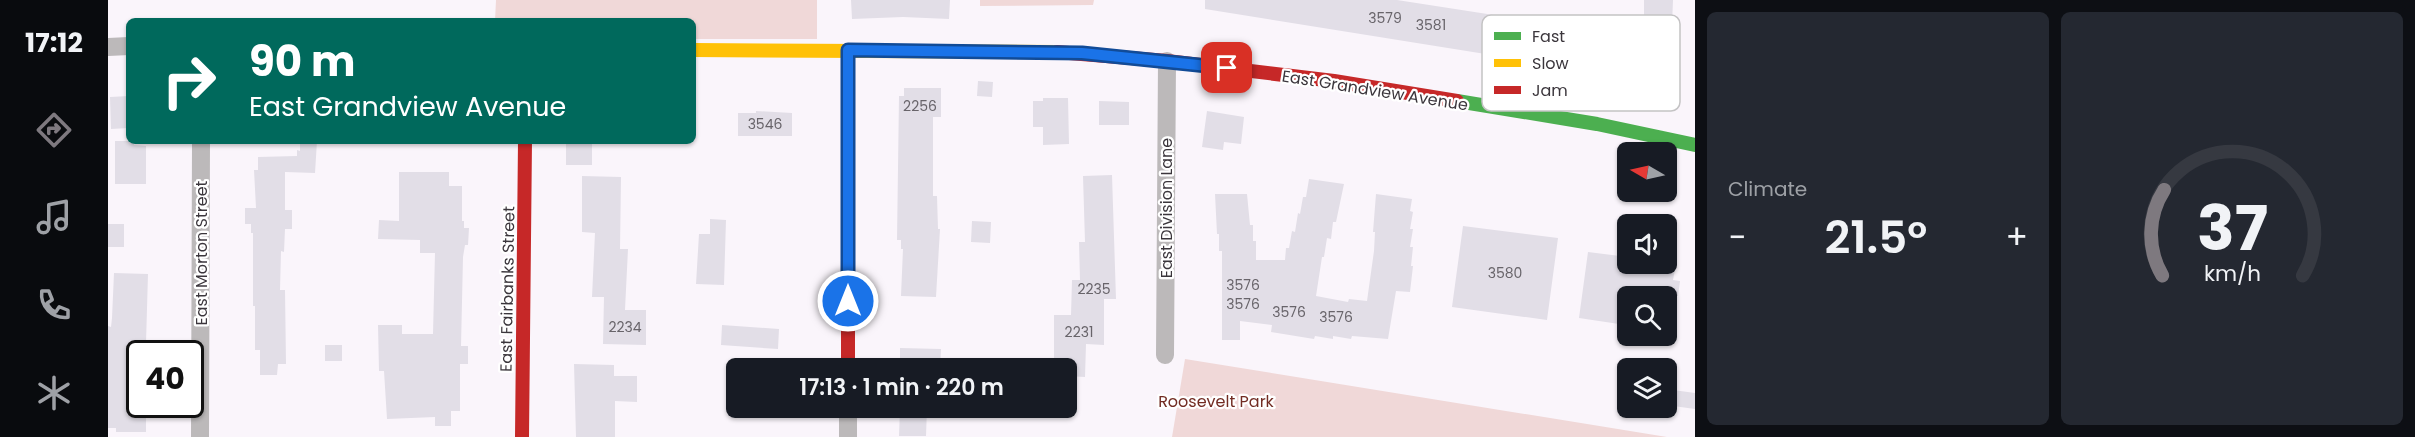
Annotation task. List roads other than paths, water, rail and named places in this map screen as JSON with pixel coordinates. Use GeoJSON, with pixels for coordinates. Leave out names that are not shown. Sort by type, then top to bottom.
{"type":"FeatureCollection","features":[{"type":"Feature","properties":{"kind":"street"},"geometry":{"type":"LineString","coordinates":[[108,47],[126,46]]}},
{"type":"Feature","properties":{"kind":"street","name":"East Grandview Avenue"},"geometry":{"type":"LineString","coordinates":[[696,50],[1082,53],[1167,60],[1334,81],[1482,105]]}},
{"type":"Feature","properties":{"kind":"street"},"geometry":{"type":"LineString","coordinates":[[848,50],[848,358]]}},
{"type":"Feature","properties":{"kind":"street","name":"East Division Lane"},"geometry":{"type":"LineString","coordinates":[[1165,355],[1167,60]]}},
{"type":"Feature","properties":{"kind":"street","name":"East Grandview Avenue"},"geometry":{"type":"LineString","coordinates":[[1517,111],[1597,124],[1695,145]]}},
{"type":"Feature","properties":{"kind":"street","name":"East Morton Street"},"geometry":{"type":"LineString","coordinates":[[200,437],[201,144]]}},
{"type":"Feature","properties":{"kind":"street","name":"East Fairbanks Street"},"geometry":{"type":"LineString","coordinates":[[522,437],[525,144]]}},
{"type":"Feature","properties":{"kind":"street"},"geometry":{"type":"LineString","coordinates":[[848,418],[848,437]]}},
{"type":"Feature","properties":{"kind":"park label","name":"Roosevelt Park"},"geometry":{"type":"Point","coordinates":[1216,401]}}]}
